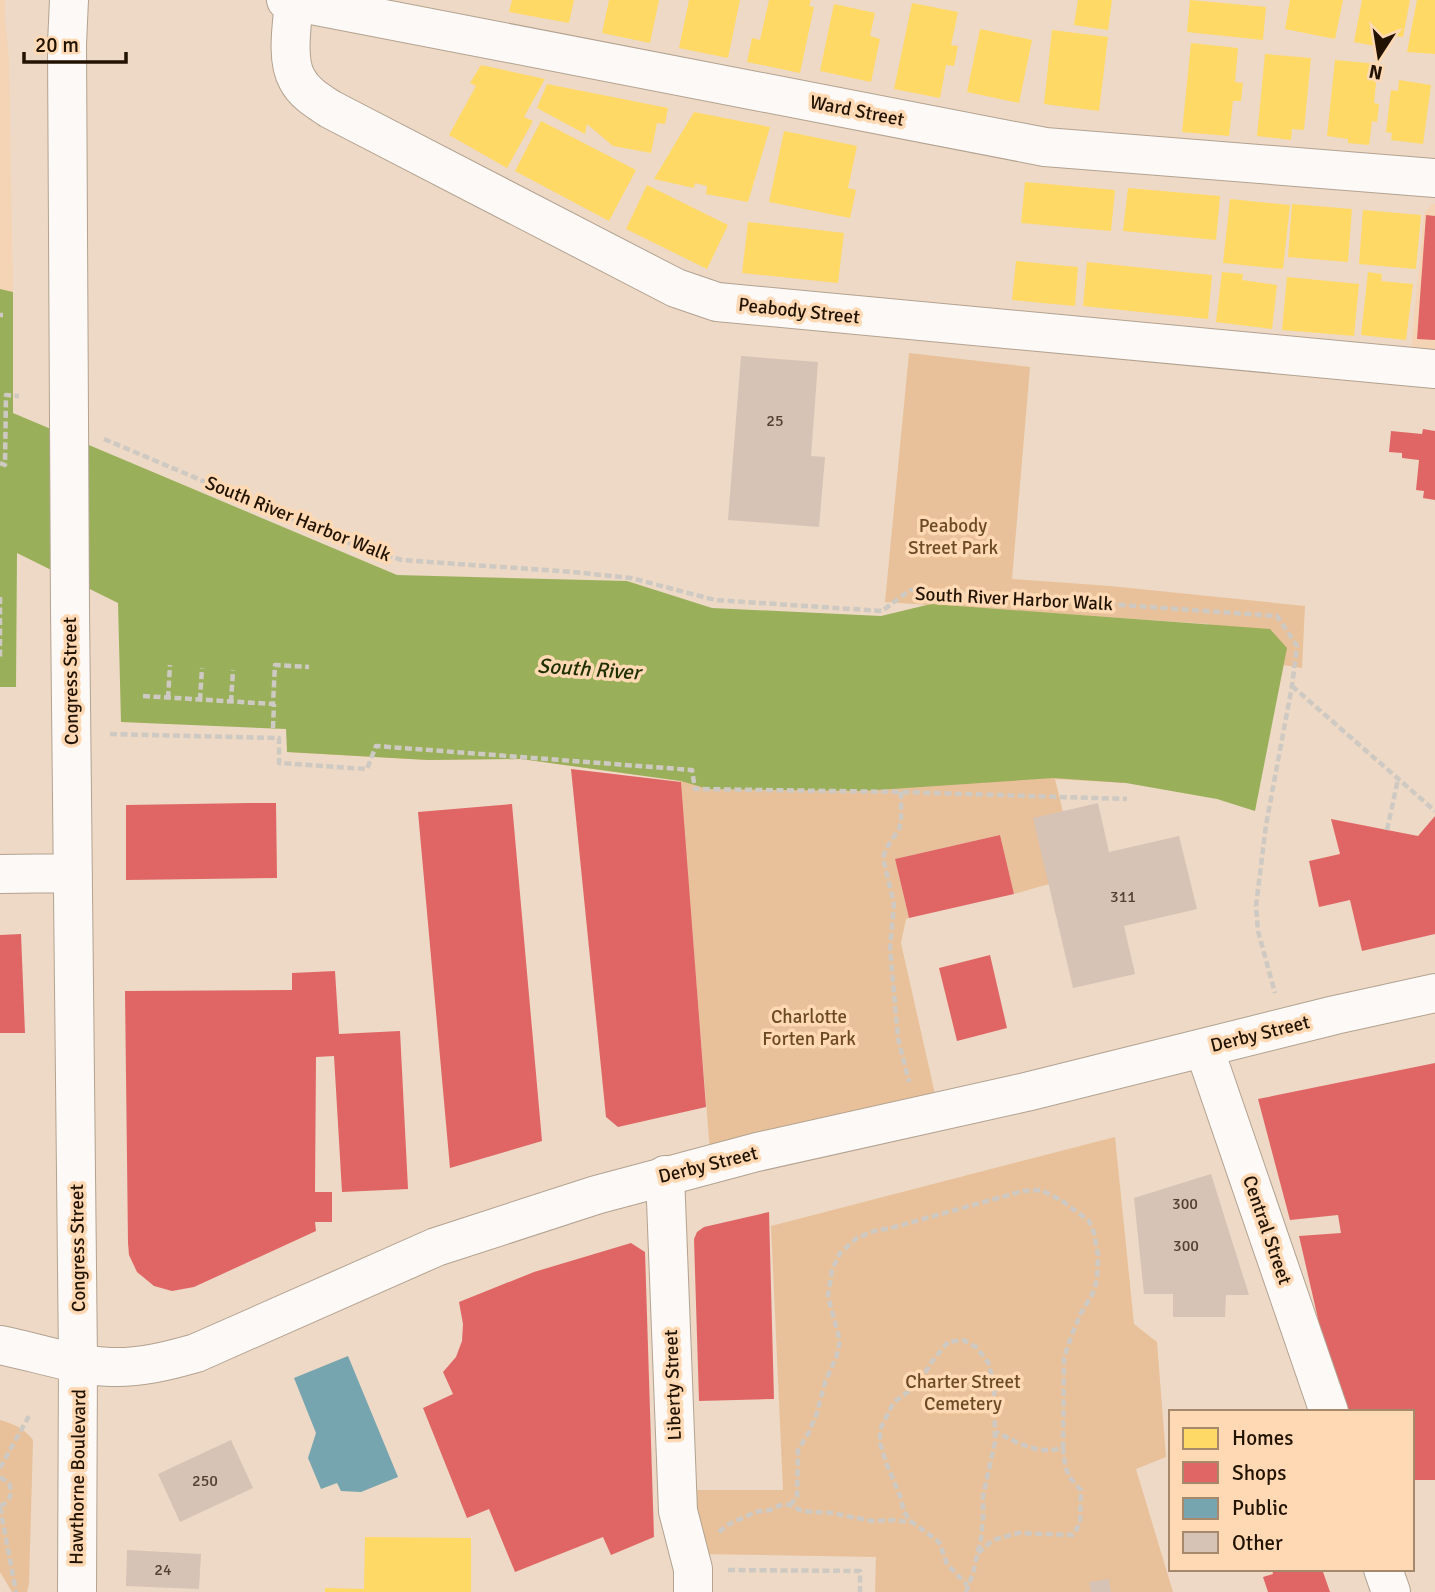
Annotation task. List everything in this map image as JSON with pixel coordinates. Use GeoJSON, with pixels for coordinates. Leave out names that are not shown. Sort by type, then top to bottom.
{"type":"FeatureCollection","features":[{"type":"Feature","properties":{"kind":"street","name":"Congress Street"},"geometry":{"type":"LineString","coordinates":[[69,0],[70,608],[78,1362]]}},
{"type":"Feature","properties":{"kind":"street","name":"Ward Street"},"geometry":{"type":"LineString","coordinates":[[290,1],[1045,147],[1435,178]]}},
{"type":"Feature","properties":{"kind":"street","name":"Peabody Street"},"geometry":{"type":"LineString","coordinates":[[290,1],[291,56],[296,78],[309,95],[330,109],[676,288],[717,302],[1435,369]]}},
{"type":"Feature","properties":{"kind":"street"},"geometry":{"type":"LineString","coordinates":[[0,874],[73,873]]}},
{"type":"Feature","properties":{"kind":"street","name":"Derby Street"},"geometry":{"type":"LineString","coordinates":[[0,1345],[109,1367],[169,1361],[196,1353],[436,1247],[596,1195],[757,1152],[918,1117],[1435,993]]}},
{"type":"Feature","properties":{"kind":"street","name":"Central Street"},"geometry":{"type":"LineString","coordinates":[[1205,1048],[1328,1410]]}},
{"type":"Feature","properties":{"kind":"street","name":"Liberty Street"},"geometry":{"type":"LineString","coordinates":[[665,1175],[678,1511],[692,1573]]}},
{"type":"Feature","properties":{"kind":"street","name":"Hawthorne Boulevard"},"geometry":{"type":"LineString","coordinates":[[77,1592],[78,1362]]}},
{"type":"Feature","properties":{"kind":"street"},"geometry":{"type":"LineString","coordinates":[[1384,1571],[1391,1592]]}},
{"type":"Feature","properties":{"kind":"path"},"geometry":{"type":"LineString","coordinates":[[0,463],[5,466],[6,395],[19,396]]}},
{"type":"Feature","properties":{"kind":"path","name":"South River Harbor Walk"},"geometry":{"type":"LineString","coordinates":[[69,410],[354,545],[402,560],[631,578],[716,600],[882,611],[910,590],[1277,615],[1297,646],[1266,825],[1256,906],[1258,930],[1285,1027]]}},
{"type":"Feature","properties":{"kind":"path"},"geometry":{"type":"LineString","coordinates":[[0,597],[0,660]]}},
{"type":"Feature","properties":{"kind":"path"},"geometry":{"type":"LineString","coordinates":[[168,698],[170,665]]}},
{"type":"Feature","properties":{"kind":"path"},"geometry":{"type":"LineString","coordinates":[[143,696],[272,704],[275,666],[309,667]]}},
{"type":"Feature","properties":{"kind":"path"},"geometry":{"type":"LineString","coordinates":[[200,700],[202,668]]}},
{"type":"Feature","properties":{"kind":"path"},"geometry":{"type":"LineString","coordinates":[[231,702],[233,670]]}},
{"type":"Feature","properties":{"kind":"path"},"geometry":{"type":"LineString","coordinates":[[273,728],[274,677]]}},
{"type":"Feature","properties":{"kind":"path"},"geometry":{"type":"LineString","coordinates":[[1292,686],[1435,811]]}},
{"type":"Feature","properties":{"kind":"path"},"geometry":{"type":"LineString","coordinates":[[110,734],[278,738],[279,763],[367,769],[376,746],[692,770],[695,789],[1127,799]]}},
{"type":"Feature","properties":{"kind":"path"},"geometry":{"type":"LineString","coordinates":[[1387,830],[1398,779]]}},
{"type":"Feature","properties":{"kind":"path"},"geometry":{"type":"LineString","coordinates":[[901,792],[899,829],[883,858],[894,904],[890,948],[898,1038],[918,1117]]}},
{"type":"Feature","properties":{"kind":"path"},"geometry":{"type":"LineString","coordinates":[[790,1504],[797,1497],[798,1450],[817,1413],[840,1340],[828,1296],[832,1270],[840,1253],[857,1238],[874,1231],[1023,1191],[1041,1190],[1061,1200],[1089,1221],[1098,1255],[1097,1280],[1064,1358],[1063,1448],[1065,1468],[1071,1480],[1081,1490],[1080,1523],[1073,1535],[1018,1533],[993,1540],[977,1554]]}},
{"type":"Feature","properties":{"kind":"path"},"geometry":{"type":"LineString","coordinates":[[966,1592],[982,1530],[983,1496],[995,1432],[994,1384],[988,1362],[976,1347],[963,1340],[948,1342],[918,1383],[894,1402],[880,1429],[880,1443],[904,1512],[912,1522],[939,1542],[947,1564],[967,1585]]}},
{"type":"Feature","properties":{"kind":"path"},"geometry":{"type":"LineString","coordinates":[[0,1468],[29,1416]]}},
{"type":"Feature","properties":{"kind":"path"},"geometry":{"type":"LineString","coordinates":[[995,1432],[1030,1448],[1050,1452],[1063,1448]]}},
{"type":"Feature","properties":{"kind":"path"},"geometry":{"type":"LineString","coordinates":[[0,1477],[9,1483],[11,1494],[7,1503],[0,1506],[16,1592]]}},
{"type":"Feature","properties":{"kind":"path"},"geometry":{"type":"LineString","coordinates":[[692,1573],[729,1524],[783,1504],[790,1504],[802,1511],[832,1513],[872,1521],[919,1523]]}},
{"type":"Feature","properties":{"kind":"path"},"geometry":{"type":"LineString","coordinates":[[692,1573],[860,1571],[860,1592]]}},
{"type":"Feature","properties":{"kind":"shaded area"},"geometry":{"type":"Polygon","coordinates":[[[0,0],[5,0],[9,60],[13,292],[0,289],[0,0]]]}},
{"type":"Feature","properties":{"kind":"shaded area"},"geometry":{"type":"Polygon","coordinates":[[[1435,204],[1435,350],[1411,348],[1424,214],[1435,204]]]}},
{"type":"Feature","properties":{"kind":"green space","name":"Peabody Street Park"},"geometry":{"type":"Polygon","coordinates":[[[909,353],[1030,367],[1012,579],[1305,606],[1302,668],[1283,665],[1279,688],[1208,624],[885,602],[909,353]]]}},
{"type":"Feature","properties":{"kind":"green space","name":"Charlotte Forten Park"},"geometry":{"type":"Polygon","coordinates":[[[832,724],[1126,783],[1055,779],[1063,812],[1049,884],[1014,894],[1000,835],[895,859],[909,918],[906,919],[901,943],[939,1112],[711,1164],[680,781],[521,759],[428,760],[287,752],[832,724]]]}},
{"type":"Feature","properties":{"kind":"green space","name":"Charter Street Cemetery"},"geometry":{"type":"Polygon","coordinates":[[[1115,1137],[1134,1324],[1157,1342],[1166,1457],[1136,1469],[1173,1592],[875,1592],[876,1557],[697,1554],[695,1490],[783,1490],[771,1226],[1115,1137]]]}},
{"type":"Feature","properties":{"kind":"green space"},"geometry":{"type":"Polygon","coordinates":[[[0,1420],[18,1427],[33,1440],[27,1592],[12,1592],[0,1572],[0,1420]]]}},
{"type":"Feature","properties":{"kind":"water","name":"South River"},"geometry":{"type":"Polygon","coordinates":[[[0,289],[13,292],[13,413],[397,575],[627,581],[712,608],[881,616],[931,604],[1270,629],[1287,648],[1255,811],[1217,799],[1126,783],[1054,778],[862,791],[708,789],[681,781],[521,759],[428,760],[287,752],[286,729],[121,722],[118,603],[17,553],[16,687],[0,687],[0,289]]]}},
{"type":"Feature","properties":{"kind":"building: Homes"},"geometry":{"type":"Polygon","coordinates":[[[512,0],[574,0],[569,23],[509,12],[512,0]]]}},
{"type":"Feature","properties":{"kind":"building: Homes"},"geometry":{"type":"Polygon","coordinates":[[[609,0],[659,0],[650,43],[602,33],[609,0]]]}},
{"type":"Feature","properties":{"kind":"building: Homes"},"geometry":{"type":"Polygon","coordinates":[[[689,0],[740,0],[728,58],[679,48],[689,0]]]}},
{"type":"Feature","properties":{"kind":"building: Homes"},"geometry":{"type":"Polygon","coordinates":[[[769,0],[811,0],[809,6],[814,7],[800,73],[747,62],[752,38],[760,40],[769,0]]]}},
{"type":"Feature","properties":{"kind":"building: Homes"},"geometry":{"type":"Polygon","coordinates":[[[1078,0],[1112,0],[1108,30],[1074,25],[1078,0]]]}},
{"type":"Feature","properties":{"kind":"building: Homes"},"geometry":{"type":"Polygon","coordinates":[[[1190,0],[1266,7],[1263,40],[1187,32],[1190,0]]]}},
{"type":"Feature","properties":{"kind":"building: Homes"},"geometry":{"type":"Polygon","coordinates":[[[1290,0],[1343,0],[1335,39],[1285,29],[1290,0]]]}},
{"type":"Feature","properties":{"kind":"building: Homes"},"geometry":{"type":"Polygon","coordinates":[[[1362,0],[1410,0],[1403,37],[1388,35],[1386,48],[1354,42],[1362,0]]]}},
{"type":"Feature","properties":{"kind":"building: Homes"},"geometry":{"type":"Polygon","coordinates":[[[1417,0],[1435,0],[1435,54],[1407,52],[1417,0]]]}},
{"type":"Feature","properties":{"kind":"building: Homes"},"geometry":{"type":"Polygon","coordinates":[[[912,3],[958,12],[951,45],[958,46],[954,66],[946,65],[940,98],[894,89],[912,3]]]}},
{"type":"Feature","properties":{"kind":"building: Homes"},"geometry":{"type":"Polygon","coordinates":[[[834,4],[875,13],[870,36],[880,39],[871,82],[820,71],[834,4]]]}},
{"type":"Feature","properties":{"kind":"building: Homes"},"geometry":{"type":"Polygon","coordinates":[[[980,29],[1032,40],[1019,103],[967,92],[980,29]]]}},
{"type":"Feature","properties":{"kind":"building: Homes"},"geometry":{"type":"Polygon","coordinates":[[[1052,30],[1108,37],[1099,111],[1044,104],[1052,30]]]}},
{"type":"Feature","properties":{"kind":"building: Homes"},"geometry":{"type":"Polygon","coordinates":[[[1191,43],[1238,48],[1235,82],[1243,83],[1241,101],[1233,101],[1229,136],[1182,132],[1191,43]]]}},
{"type":"Feature","properties":{"kind":"building: Homes"},"geometry":{"type":"Polygon","coordinates":[[[1265,54],[1311,58],[1304,130],[1292,129],[1291,140],[1257,136],[1265,54]]]}},
{"type":"Feature","properties":{"kind":"building: Homes"},"geometry":{"type":"Polygon","coordinates":[[[1335,60],[1378,64],[1374,103],[1379,104],[1377,122],[1372,121],[1369,145],[1348,143],[1348,139],[1327,136],[1335,60]]]}},
{"type":"Feature","properties":{"kind":"building: Homes"},"geometry":{"type":"Polygon","coordinates":[[[481,65],[545,79],[524,117],[533,121],[507,168],[449,135],[476,86],[470,83],[481,65]]]}},
{"type":"Feature","properties":{"kind":"building: Homes"},"geometry":{"type":"Polygon","coordinates":[[[1399,80],[1431,85],[1423,144],[1391,140],[1392,133],[1386,132],[1391,90],[1398,91],[1399,80]]]}},
{"type":"Feature","properties":{"kind":"building: Homes"},"geometry":{"type":"Polygon","coordinates":[[[547,84],[668,108],[665,124],[657,123],[651,153],[613,146],[587,124],[585,134],[537,108],[547,84]]]}},
{"type":"Feature","properties":{"kind":"building: Homes"},"geometry":{"type":"Polygon","coordinates":[[[694,112],[770,127],[748,202],[706,194],[707,186],[695,183],[694,188],[654,179],[694,112]]]}},
{"type":"Feature","properties":{"kind":"building: Homes"},"geometry":{"type":"Polygon","coordinates":[[[541,121],[636,170],[609,221],[515,171],[541,121]]]}},
{"type":"Feature","properties":{"kind":"building: Homes"},"geometry":{"type":"Polygon","coordinates":[[[784,131],[857,146],[848,188],[856,190],[850,218],[769,202],[784,131]]]}},
{"type":"Feature","properties":{"kind":"building: Homes"},"geometry":{"type":"Polygon","coordinates":[[[1025,182],[1115,190],[1111,231],[1021,223],[1025,182]]]}},
{"type":"Feature","properties":{"kind":"building: Homes"},"geometry":{"type":"Polygon","coordinates":[[[647,185],[728,225],[707,269],[626,229],[647,185]]]}},
{"type":"Feature","properties":{"kind":"building: Homes"},"geometry":{"type":"Polygon","coordinates":[[[1128,188],[1220,196],[1216,240],[1123,231],[1128,188]]]}},
{"type":"Feature","properties":{"kind":"building: Homes"},"geometry":{"type":"Polygon","coordinates":[[[1230,199],[1290,205],[1283,269],[1223,263],[1230,199]]]}},
{"type":"Feature","properties":{"kind":"building: Homes"},"geometry":{"type":"Polygon","coordinates":[[[1292,204],[1352,209],[1348,262],[1288,257],[1292,204]]]}},
{"type":"Feature","properties":{"kind":"building: Homes"},"geometry":{"type":"Polygon","coordinates":[[[1363,210],[1421,215],[1416,269],[1359,264],[1363,210]]]}},
{"type":"Feature","properties":{"kind":"building: Homes"},"geometry":{"type":"Polygon","coordinates":[[[748,222],[844,233],[838,283],[742,273],[748,222]]]}},
{"type":"Feature","properties":{"kind":"building: Homes"},"geometry":{"type":"Polygon","coordinates":[[[1016,261],[1078,267],[1075,306],[1012,300],[1016,261]]]}},
{"type":"Feature","properties":{"kind":"building: Homes"},"geometry":{"type":"Polygon","coordinates":[[[1087,262],[1212,275],[1208,319],[1083,306],[1087,262]]]}},
{"type":"Feature","properties":{"kind":"building: Homes"},"geometry":{"type":"Polygon","coordinates":[[[1222,272],[1243,274],[1242,280],[1277,285],[1272,329],[1216,322],[1222,272]]]}},
{"type":"Feature","properties":{"kind":"building: Homes"},"geometry":{"type":"Polygon","coordinates":[[[1368,272],[1382,274],[1381,281],[1413,284],[1406,340],[1361,335],[1368,272]]]}},
{"type":"Feature","properties":{"kind":"building: Homes"},"geometry":{"type":"Polygon","coordinates":[[[1287,277],[1359,284],[1354,336],[1282,330],[1287,277]]]}},
{"type":"Feature","properties":{"kind":"building: Homes"},"geometry":{"type":"Polygon","coordinates":[[[365,1537],[471,1538],[471,1592],[325,1592],[325,1588],[364,1589],[365,1537]]]}},
{"type":"Feature","properties":{"kind":"building: Shops"},"geometry":{"type":"Polygon","coordinates":[[[1426,215],[1435,216],[1435,340],[1417,339],[1426,215]]]}},
{"type":"Feature","properties":{"kind":"building: Shops"},"geometry":{"type":"Polygon","coordinates":[[[1423,429],[1435,431],[1435,500],[1423,498],[1424,491],[1416,490],[1419,460],[1402,458],[1402,453],[1389,452],[1391,431],[1422,434],[1423,429]]]}},
{"type":"Feature","properties":{"kind":"building: Shops"},"geometry":{"type":"Polygon","coordinates":[[[571,769],[681,782],[706,1107],[618,1127],[606,1117],[571,769]]]}},
{"type":"Feature","properties":{"kind":"building: Shops"},"geometry":{"type":"Polygon","coordinates":[[[276,803],[277,878],[126,880],[126,805],[276,803]]]}},
{"type":"Feature","properties":{"kind":"building: Shops"},"geometry":{"type":"Polygon","coordinates":[[[512,804],[542,1141],[450,1168],[418,812],[512,804]]]}},
{"type":"Feature","properties":{"kind":"building: Shops"},"geometry":{"type":"Polygon","coordinates":[[[1435,816],[1435,934],[1362,951],[1350,900],[1319,907],[1309,861],[1340,854],[1331,819],[1418,836],[1435,816]]]}},
{"type":"Feature","properties":{"kind":"building: Shops"},"geometry":{"type":"Polygon","coordinates":[[[1000,835],[1014,894],[909,918],[895,859],[1000,835]]]}},
{"type":"Feature","properties":{"kind":"building: Shops"},"geometry":{"type":"Polygon","coordinates":[[[21,934],[25,1033],[0,1033],[0,935],[21,934]]]}},
{"type":"Feature","properties":{"kind":"building: Shops"},"geometry":{"type":"Polygon","coordinates":[[[990,955],[1007,1028],[957,1041],[939,968],[990,955]]]}},
{"type":"Feature","properties":{"kind":"building: Shops"},"geometry":{"type":"Polygon","coordinates":[[[335,971],[339,1034],[400,1031],[408,1189],[342,1192],[334,1056],[316,1057],[315,1192],[332,1192],[332,1222],[315,1222],[316,1231],[194,1287],[172,1291],[154,1286],[137,1272],[129,1255],[125,991],[292,990],[292,973],[335,971]]]}},
{"type":"Feature","properties":{"kind":"building: Shops"},"geometry":{"type":"Polygon","coordinates":[[[1435,1063],[1435,1480],[1414,1480],[1414,1410],[1346,1410],[1319,1323],[1299,1236],[1341,1233],[1338,1215],[1290,1220],[1258,1099],[1435,1063]]]}},
{"type":"Feature","properties":{"kind":"building: Shops"},"geometry":{"type":"Polygon","coordinates":[[[769,1212],[774,1399],[699,1401],[694,1239],[697,1232],[704,1227],[769,1212]]]}},
{"type":"Feature","properties":{"kind":"building: Shops"},"geometry":{"type":"Polygon","coordinates":[[[631,1243],[645,1252],[654,1537],[611,1555],[603,1537],[515,1572],[489,1509],[467,1518],[423,1408],[453,1394],[443,1372],[456,1357],[462,1341],[463,1324],[459,1302],[534,1272],[631,1243]]]}},
{"type":"Feature","properties":{"kind":"building: Shops"},"geometry":{"type":"Polygon","coordinates":[[[1272,1571],[1323,1571],[1330,1592],[1268,1592],[1263,1577],[1273,1574],[1272,1571]]]}},
{"type":"Feature","properties":{"kind":"building: Public"},"geometry":{"type":"Polygon","coordinates":[[[348,1356],[398,1477],[361,1492],[341,1491],[337,1483],[321,1489],[308,1458],[316,1433],[294,1378],[348,1356]]]}},
{"type":"Feature","properties":{"kind":"building: Other"},"geometry":{"type":"Polygon","coordinates":[[[741,356],[818,362],[811,456],[825,457],[819,527],[728,520],[741,356]]]}},
{"type":"Feature","properties":{"kind":"building: Other"},"geometry":{"type":"Polygon","coordinates":[[[1098,803],[1109,852],[1179,836],[1197,909],[1124,926],[1135,974],[1073,988],[1033,818],[1098,803]]]}},
{"type":"Feature","properties":{"kind":"building: Other"},"geometry":{"type":"Polygon","coordinates":[[[1211,1174],[1249,1295],[1226,1295],[1225,1317],[1173,1317],[1173,1294],[1144,1294],[1134,1198],[1211,1174]]]}},
{"type":"Feature","properties":{"kind":"building: Other"},"geometry":{"type":"Polygon","coordinates":[[[231,1440],[253,1488],[180,1522],[158,1474],[231,1440]]]}},
{"type":"Feature","properties":{"kind":"building: Other"},"geometry":{"type":"Polygon","coordinates":[[[127,1550],[201,1554],[199,1589],[126,1586],[127,1550]]]}},
{"type":"Feature","properties":{"kind":"building: Other"},"geometry":{"type":"Polygon","coordinates":[[[1109,1579],[1111,1592],[1091,1592],[1089,1582],[1109,1579]]]}}]}
